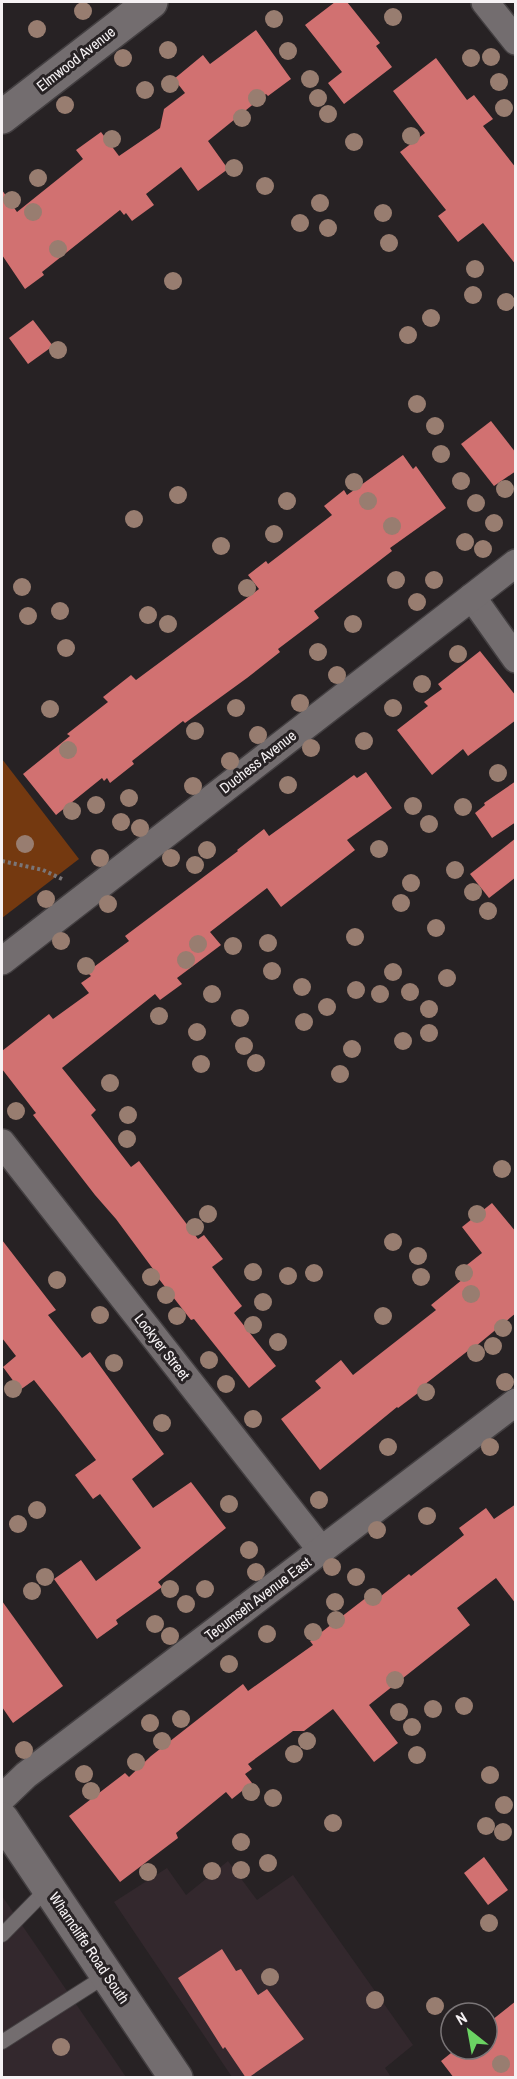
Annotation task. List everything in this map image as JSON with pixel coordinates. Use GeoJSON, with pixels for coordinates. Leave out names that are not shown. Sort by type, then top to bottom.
{"type":"FeatureCollection","features":[{"type":"Feature","properties":{"kind":"main road","name":"Elmwood Avenue"},"geometry":{"type":"LineString","coordinates":[[2,117],[151,2]]}},
{"type":"Feature","properties":{"kind":"main road","name":"Wharncliffe Road South"},"geometry":{"type":"LineString","coordinates":[[2,1819],[176,2078]]}},
{"type":"Feature","properties":{"kind":"street"},"geometry":{"type":"LineString","coordinates":[[485,2],[516,41]]}},
{"type":"Feature","properties":{"kind":"street","name":"Duchess Avenue"},"geometry":{"type":"LineString","coordinates":[[2,961],[516,563]]}},
{"type":"Feature","properties":{"kind":"street"},"geometry":{"type":"LineString","coordinates":[[472,597],[516,659]]}},
{"type":"Feature","properties":{"kind":"street","name":"Lockyer Street"},"geometry":{"type":"LineString","coordinates":[[2,1143],[322,1551]]}},
{"type":"Feature","properties":{"kind":"street","name":"Tecumseh Avenue East"},"geometry":{"type":"LineString","coordinates":[[2,1798],[26,1775],[516,1402]]}},
{"type":"Feature","properties":{"kind":"lane"},"geometry":{"type":"LineString","coordinates":[[2,1935],[48,1888]]}},
{"type":"Feature","properties":{"kind":"lane"},"geometry":{"type":"LineString","coordinates":[[2,2042],[107,1975]]}},
{"type":"Feature","properties":{"kind":"path"},"geometry":{"type":"LineString","coordinates":[[2,861],[43,870],[90,893]]}},
{"type":"Feature","properties":{"kind":"shaded area"},"geometry":{"type":"Polygon","coordinates":[[[2,759],[79,859],[2,918],[2,759]]]}},
{"type":"Feature","properties":{"kind":"shaded area"},"geometry":{"type":"Polygon","coordinates":[[[228,1861],[257,1900],[293,1875],[413,2045],[385,2068],[391,2077],[232,2077],[114,1902],[167,1868],[186,1895],[228,1861]]]}},
{"type":"Feature","properties":{"kind":"shaded area"},"geometry":{"type":"Polygon","coordinates":[[[2,1896],[126,2077],[2,2077],[2,1896]]]}},
{"type":"Feature","properties":{"kind":"building"},"geometry":{"type":"Polygon","coordinates":[[[335,2],[347,2],[380,43],[376,46],[392,67],[344,104],[328,83],[342,72],[305,25],[335,2]]]}},
{"type":"Feature","properties":{"kind":"building"},"geometry":{"type":"Polygon","coordinates":[[[256,30],[291,79],[268,96],[266,94],[208,141],[228,169],[198,191],[181,167],[146,194],[154,205],[132,221],[126,213],[124,215],[120,210],[42,272],[44,275],[25,289],[2,255],[2,190],[17,212],[83,159],[76,150],[101,132],[119,156],[160,128],[164,109],[185,93],[174,79],[203,55],[210,64],[256,30]]]}},
{"type":"Feature","properties":{"kind":"building"},"geometry":{"type":"Polygon","coordinates":[[[436,58],[467,100],[474,95],[493,119],[483,126],[516,168],[516,265],[483,223],[458,242],[438,216],[446,210],[400,152],[425,133],[393,91],[436,58]]]}},
{"type":"Feature","properties":{"kind":"building"},"geometry":{"type":"Polygon","coordinates":[[[33,320],[53,346],[28,364],[9,338],[33,320]]]}},
{"type":"Feature","properties":{"kind":"building"},"geometry":{"type":"Polygon","coordinates":[[[491,421],[516,453],[516,471],[494,486],[461,444],[491,421]]]}},
{"type":"Feature","properties":{"kind":"building"},"geometry":{"type":"Polygon","coordinates":[[[403,455],[413,469],[416,466],[446,508],[390,548],[392,551],[314,611],[319,618],[278,649],[280,652],[247,678],[185,723],[183,721],[132,761],[134,764],[110,783],[107,778],[104,781],[102,778],[56,815],[23,774],[70,736],[67,734],[108,702],[103,697],[131,675],[136,680],[259,589],[248,575],[266,561],[268,564],[332,515],[324,506],[344,490],[347,495],[403,455]]]}},
{"type":"Feature","properties":{"kind":"building"},"geometry":{"type":"Polygon","coordinates":[[[480,651],[516,696],[516,720],[468,756],[463,749],[432,775],[397,730],[428,706],[424,702],[442,689],[438,684],[480,651]]]}},
{"type":"Feature","properties":{"kind":"building"},"geometry":{"type":"Polygon","coordinates":[[[366,772],[392,808],[347,840],[355,850],[281,907],[267,888],[210,932],[221,945],[177,978],[182,984],[160,1000],[155,994],[62,1068],[96,1110],[91,1115],[131,1167],[139,1161],[198,1239],[204,1235],[223,1259],[212,1267],[242,1306],[234,1313],[276,1366],[249,1388],[194,1319],[191,1320],[116,1219],[33,1115],[36,1113],[2,1069],[2,1051],[49,1014],[53,1019],[89,993],[81,983],[91,976],[87,972],[129,941],[125,936],[264,829],[269,836],[354,775],[357,778],[366,772]]]}},
{"type":"Feature","properties":{"kind":"building"},"geometry":{"type":"Polygon","coordinates":[[[516,781],[516,822],[492,838],[475,813],[485,805],[484,803],[516,781]]]}},
{"type":"Feature","properties":{"kind":"building"},"geometry":{"type":"Polygon","coordinates":[[[516,838],[516,877],[489,898],[470,874],[516,838]]]}},
{"type":"Feature","properties":{"kind":"building"},"geometry":{"type":"Polygon","coordinates":[[[492,1203],[516,1232],[516,1313],[320,1470],[281,1419],[321,1388],[315,1381],[341,1360],[353,1375],[436,1310],[431,1305],[468,1275],[463,1268],[482,1253],[462,1227],[492,1203]]]}},
{"type":"Feature","properties":{"kind":"building"},"geometry":{"type":"Polygon","coordinates":[[[2,1240],[56,1310],[48,1315],[82,1358],[90,1352],[164,1454],[132,1479],[153,1508],[191,1482],[226,1528],[158,1582],[162,1587],[116,1620],[118,1624],[97,1639],[54,1579],[81,1560],[96,1581],[141,1548],[100,1494],[93,1499],[75,1475],[96,1460],[61,1414],[34,1380],[20,1390],[3,1367],[16,1356],[2,1338],[2,1240]]]}},
{"type":"Feature","properties":{"kind":"building"},"geometry":{"type":"Polygon","coordinates":[[[516,1504],[516,1604],[496,1578],[457,1608],[470,1625],[369,1705],[398,1743],[374,1762],[333,1709],[304,1731],[293,1731],[248,1764],[252,1769],[245,1774],[252,1783],[232,1799],[226,1792],[176,1833],[178,1838],[120,1882],[69,1816],[125,1773],[129,1777],[151,1756],[243,1684],[248,1691],[313,1645],[310,1641],[367,1597],[372,1603],[409,1574],[411,1576],[464,1535],[459,1528],[486,1508],[494,1519],[516,1504]]]}},
{"type":"Feature","properties":{"kind":"building"},"geometry":{"type":"Polygon","coordinates":[[[2,1601],[63,1686],[13,1723],[2,1707],[2,1601]]]}},
{"type":"Feature","properties":{"kind":"building"},"geometry":{"type":"Polygon","coordinates":[[[484,1857],[508,1890],[488,1905],[464,1873],[484,1857]]]}},
{"type":"Feature","properties":{"kind":"building"},"geometry":{"type":"Polygon","coordinates":[[[222,1949],[236,1971],[241,1969],[258,1995],[267,1989],[304,2039],[248,2078],[225,2047],[223,2049],[178,1978],[222,1949]]]}},
{"type":"Feature","properties":{"kind":"building"},"geometry":{"type":"Polygon","coordinates":[[[516,2001],[516,2078],[454,2078],[441,2061],[499,2061],[499,2014],[516,2001]]]}}]}
